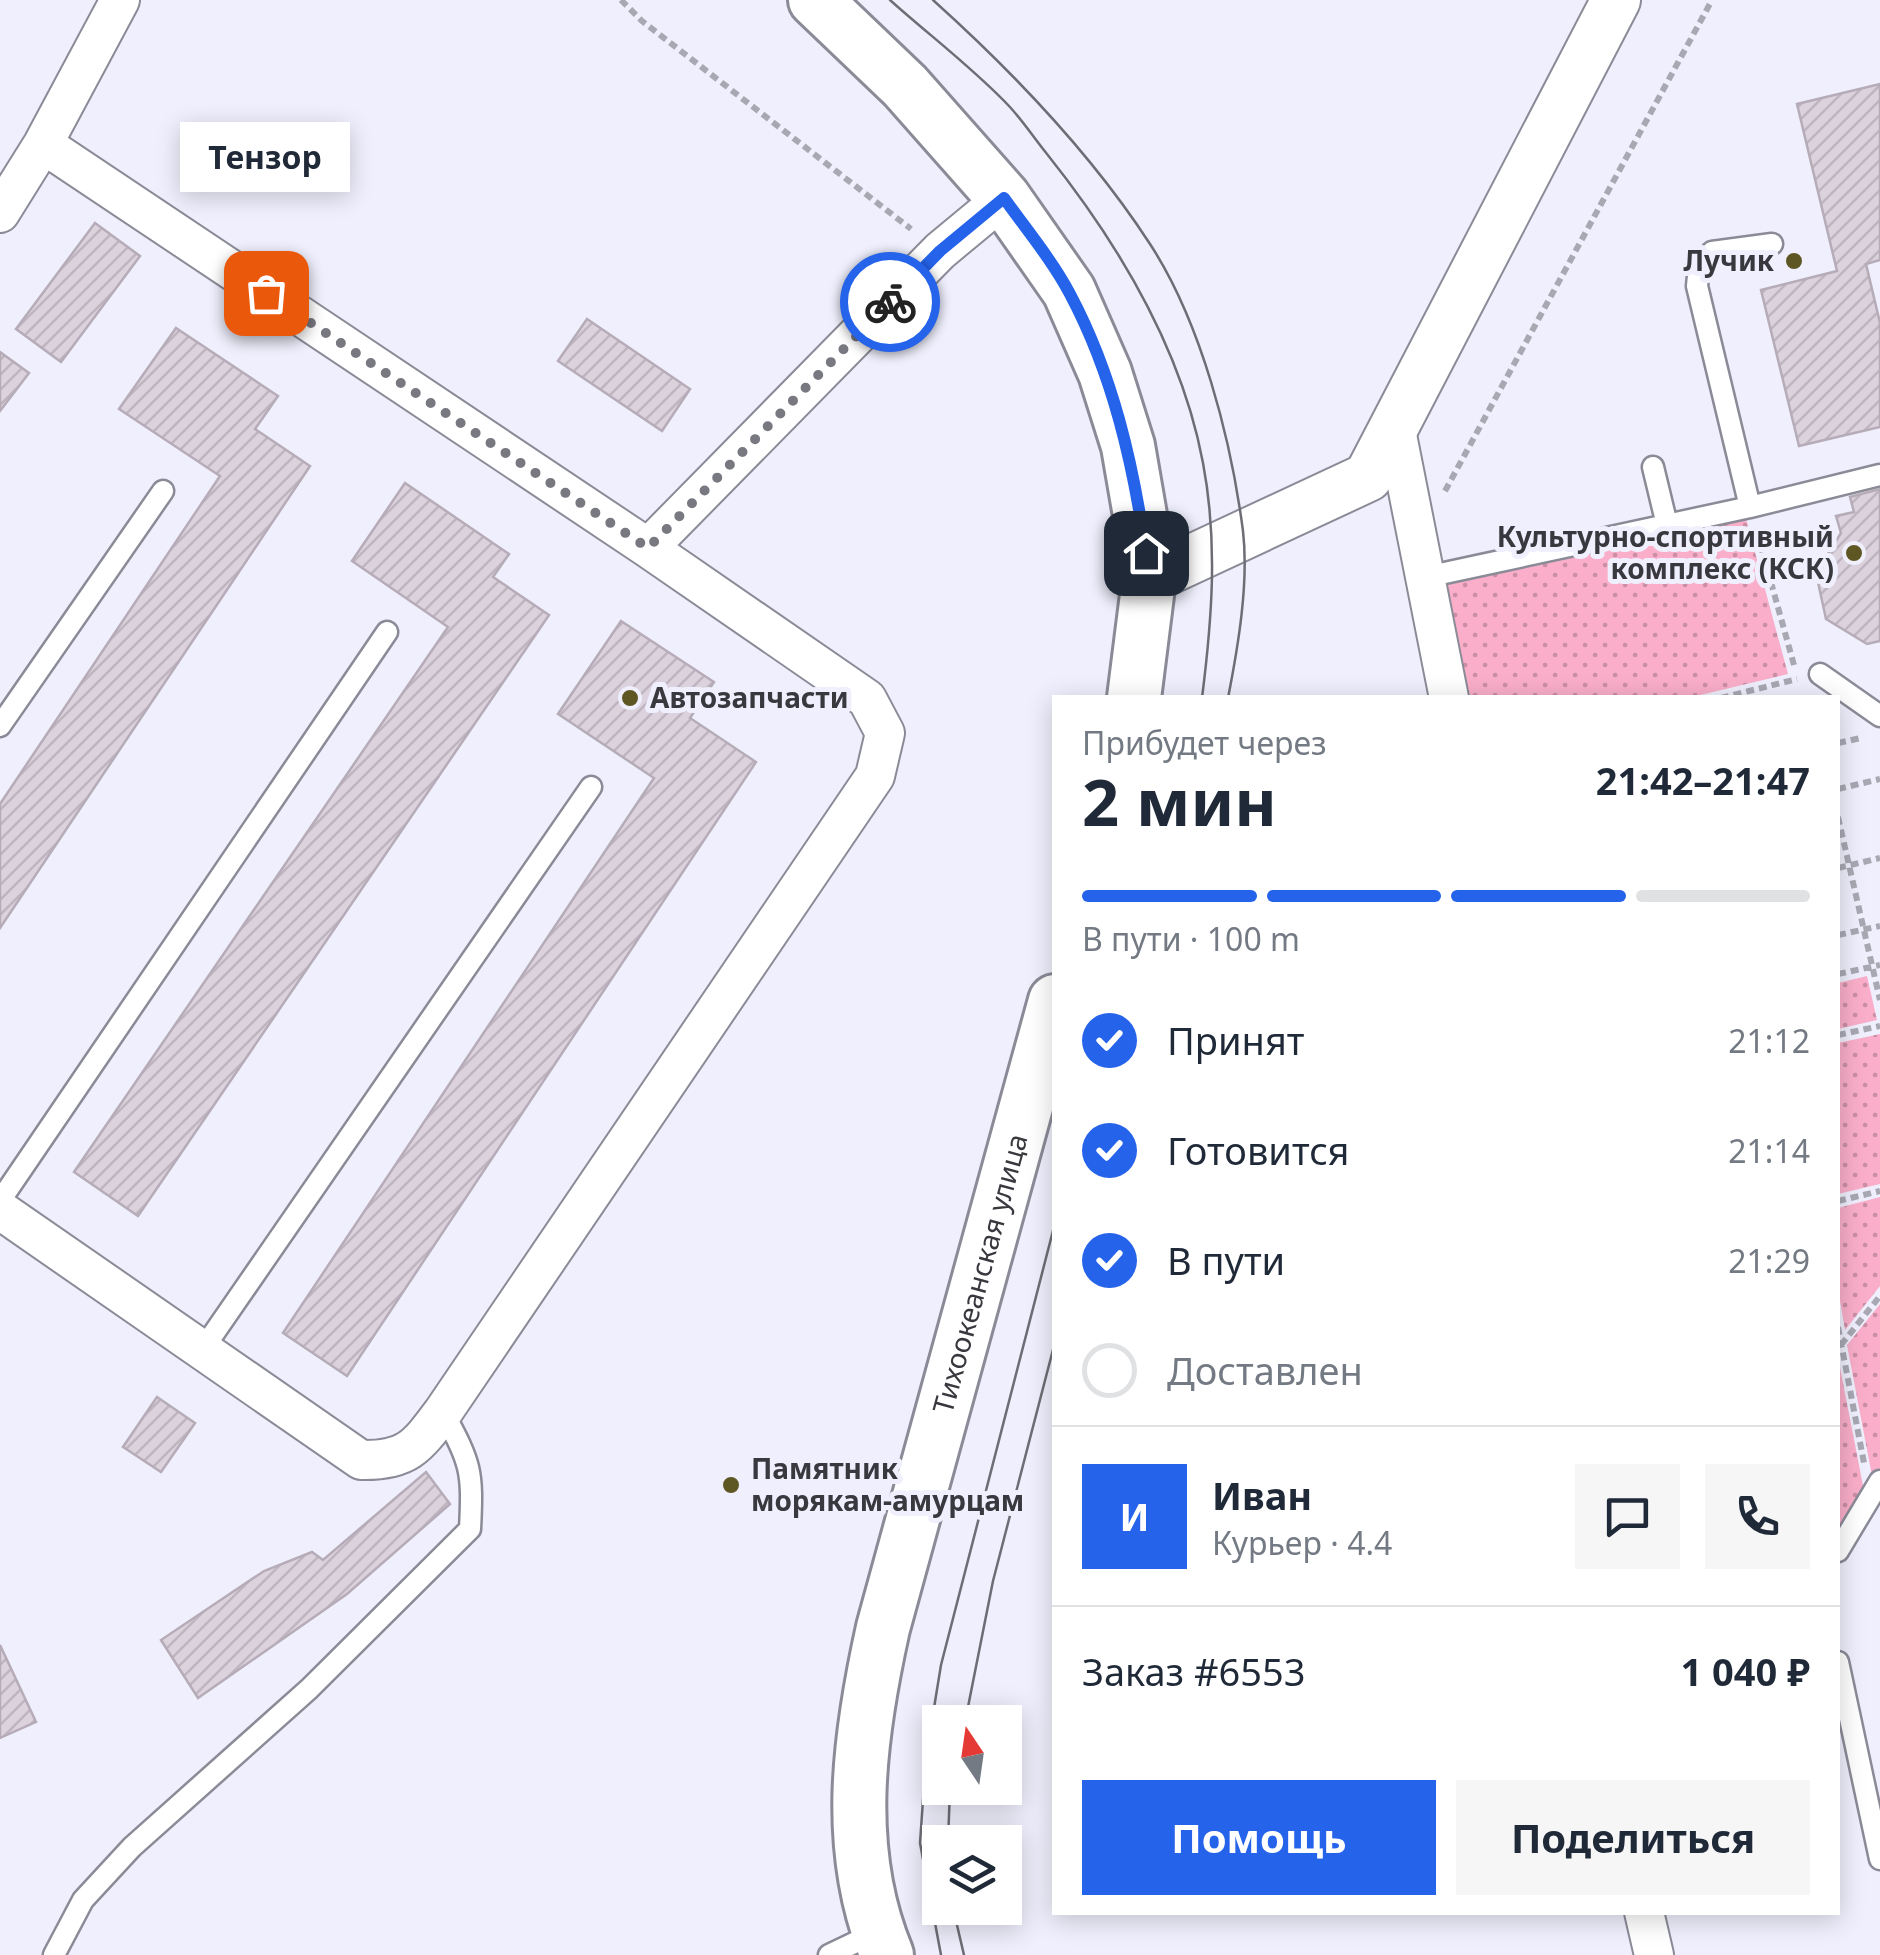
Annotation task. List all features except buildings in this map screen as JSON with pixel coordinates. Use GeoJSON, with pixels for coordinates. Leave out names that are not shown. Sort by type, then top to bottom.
{"type":"FeatureCollection","features":[{"type":"Feature","properties":{"kind":"main road"},"geometry":{"type":"LineString","coordinates":[[816,0],[905,86],[1004,198],[1069,292],[1105,373],[1128,446],[1149,580],[1134,695]]}},
{"type":"Feature","properties":{"kind":"main road","name":"Тихоокеанская улица"},"geometry":{"type":"LineString","coordinates":[[882,1944],[864,1876],[858,1800],[864,1715],[883,1628],[1052,1013]]}},
{"type":"Feature","properties":{"kind":"street"},"geometry":{"type":"LineString","coordinates":[[0,213],[120,0]]}},
{"type":"Feature","properties":{"kind":"street"},"geometry":{"type":"LineString","coordinates":[[1149,580],[1368,477],[1616,0]]}},
{"type":"Feature","properties":{"kind":"street"},"geometry":{"type":"LineString","coordinates":[[0,1210],[360,1460],[391,1461],[419,1445],[443,1412],[875,776],[885,733],[867,700],[648,548],[42,144]]}},
{"type":"Feature","properties":{"kind":"street"},"geometry":{"type":"LineString","coordinates":[[648,548],[940,251],[1004,198]]}},
{"type":"Feature","properties":{"kind":"street"},"geometry":{"type":"LineString","coordinates":[[1395,425],[1447,695]]}},
{"type":"Feature","properties":{"kind":"street"},"geometry":{"type":"LineString","coordinates":[[1645,1915],[1654,1955]]}},
{"type":"Feature","properties":{"kind":"lane"},"geometry":{"type":"LineString","coordinates":[[1750,507],[1697,286],[1699,266],[1712,252],[1772,244]]}},
{"type":"Feature","properties":{"kind":"lane"},"geometry":{"type":"LineString","coordinates":[[1653,468],[1667,525]]}},
{"type":"Feature","properties":{"kind":"lane"},"geometry":{"type":"LineString","coordinates":[[1426,577],[1880,475]]}},
{"type":"Feature","properties":{"kind":"lane"},"geometry":{"type":"LineString","coordinates":[[0,726],[163,490]]}},
{"type":"Feature","properties":{"kind":"lane"},"geometry":{"type":"LineString","coordinates":[[0,1201],[387,632]]}},
{"type":"Feature","properties":{"kind":"lane"},"geometry":{"type":"LineString","coordinates":[[1820,674],[1880,716]]}},
{"type":"Feature","properties":{"kind":"lane"},"geometry":{"type":"LineString","coordinates":[[203,1349],[590,787]]}},
{"type":"Feature","properties":{"kind":"lane"},"geometry":{"type":"LineString","coordinates":[[54,1955],[82,1900],[132,1847],[308,1689],[470,1529],[472,1486],[468,1459],[443,1412]]}},
{"type":"Feature","properties":{"kind":"lane"},"geometry":{"type":"LineString","coordinates":[[1840,1548],[1875,1488]]}},
{"type":"Feature","properties":{"kind":"lane"},"geometry":{"type":"LineString","coordinates":[[1840,1671],[1880,1859]]}},
{"type":"Feature","properties":{"kind":"lane"},"geometry":{"type":"LineString","coordinates":[[830,1955],[882,1944]]}},
{"type":"Feature","properties":{"kind":"path"},"geometry":{"type":"LineString","coordinates":[[621,0],[642,21],[940,251]]}},
{"type":"Feature","properties":{"kind":"path"},"geometry":{"type":"LineString","coordinates":[[1419,540],[1712,0]]}},
{"type":"Feature","properties":{"kind":"path"},"geometry":{"type":"LineString","coordinates":[[1750,507],[1798,679]]}},
{"type":"Feature","properties":{"kind":"path"},"geometry":{"type":"LineString","coordinates":[[1733,695],[1820,674]]}},
{"type":"Feature","properties":{"kind":"path"},"geometry":{"type":"LineString","coordinates":[[1840,789],[1880,779]]}},
{"type":"Feature","properties":{"kind":"path"},"geometry":{"type":"LineString","coordinates":[[1840,825],[1876,966],[1880,1000]]}},
{"type":"Feature","properties":{"kind":"path"},"geometry":{"type":"LineString","coordinates":[[1840,868],[1880,858]]}},
{"type":"Feature","properties":{"kind":"path"},"geometry":{"type":"LineString","coordinates":[[1840,935],[1880,926]]}},
{"type":"Feature","properties":{"kind":"path"},"geometry":{"type":"LineString","coordinates":[[1840,974],[1876,966]]}},
{"type":"Feature","properties":{"kind":"path"},"geometry":{"type":"LineString","coordinates":[[1840,1036],[1880,1026]]}},
{"type":"Feature","properties":{"kind":"path"},"geometry":{"type":"LineString","coordinates":[[1840,1200],[1880,1190]]}},
{"type":"Feature","properties":{"kind":"path"},"geometry":{"type":"LineString","coordinates":[[1840,1346],[1880,1296]]}},
{"type":"Feature","properties":{"kind":"path"},"geometry":{"type":"LineString","coordinates":[[1840,1351],[1875,1488]]}},
{"type":"Feature","properties":{"kind":"shaded area"},"geometry":{"type":"Polygon","coordinates":[[[1745,515],[1788,674],[1700,695],[1456,695],[1435,582],[1745,515]]]}},
{"type":"Feature","properties":{"kind":"shaded area"},"geometry":{"type":"Polygon","coordinates":[[[1867,976],[1877,1020],[1840,1029],[1840,983],[1867,976]]]}},
{"type":"Feature","properties":{"kind":"shaded area"},"geometry":{"type":"Polygon","coordinates":[[[1880,1034],[1880,1184],[1840,1194],[1840,1043],[1880,1034]]]}},
{"type":"Feature","properties":{"kind":"shaded area"},"geometry":{"type":"Polygon","coordinates":[[[1880,1197],[1880,1286],[1845,1330],[1840,1301],[1840,1207],[1880,1197]]]}},
{"type":"Feature","properties":{"kind":"shaded area"},"geometry":{"type":"Polygon","coordinates":[[[1880,1304],[1880,1469],[1873,1481],[1847,1345],[1880,1304]]]}},
{"type":"Feature","properties":{"kind":"shaded area"},"geometry":{"type":"Polygon","coordinates":[[[1840,1367],[1865,1496],[1840,1537],[1840,1367]]]}},
{"type":"Feature","properties":{"kind":"tram line"},"geometry":{"type":"LineString","coordinates":[[890,0],[981,78],[1019,118],[1098,224],[1163,339],[1193,421],[1208,493],[1212,580],[1202,695]]}},
{"type":"Feature","properties":{"kind":"tram line"},"geometry":{"type":"LineString","coordinates":[[933,0],[1077,146],[1150,244],[1184,309],[1222,420],[1243,531],[1244,593],[1229,695]]}},
{"type":"Feature","properties":{"kind":"tram line"},"geometry":{"type":"LineString","coordinates":[[941,1955],[920,1843],[926,1757],[941,1665],[1052,1235]]}},
{"type":"Feature","properties":{"kind":"tram line"},"geometry":{"type":"LineString","coordinates":[[968,1705],[993,1581],[1052,1354]]}},
{"type":"Feature","properties":{"kind":"tram line"},"geometry":{"type":"LineString","coordinates":[[949,1805],[949,1825]]}},
{"type":"Feature","properties":{"kind":"tram line"},"geometry":{"type":"LineString","coordinates":[[957,1925],[964,1955]]}},
{"type":"Feature","properties":{"kind":"way so far"},"geometry":{"type":"LineString","coordinates":[[266,293],[648,548],[890,302]]}},
{"type":"Feature","properties":{"kind":"place","name":"Лучик"},"geometry":{"type":"Point","coordinates":[1794,261]}},
{"type":"Feature","properties":{"kind":"place","name":"Тензор"},"geometry":{"type":"Point","coordinates":[266,293]}},
{"type":"Feature","properties":{"kind":"place","name":"Культурно-спортивный комплекс (КСК)"},"geometry":{"type":"Point","coordinates":[1854,553]}},
{"type":"Feature","properties":{"kind":"place","name":"Автозапчасти"},"geometry":{"type":"Point","coordinates":[630,698]}},
{"type":"Feature","properties":{"kind":"place","name":"Памятник морякам-амурцам"},"geometry":{"type":"Point","coordinates":[731,1485]}},
{"type":"Feature","properties":{"kind":"route"},"geometry":{"type":"LineString","coordinates":[[890,302],[940,251],[1004,198],[1069,292],[1105,373],[1128,446],[1146,553]]}}]}
